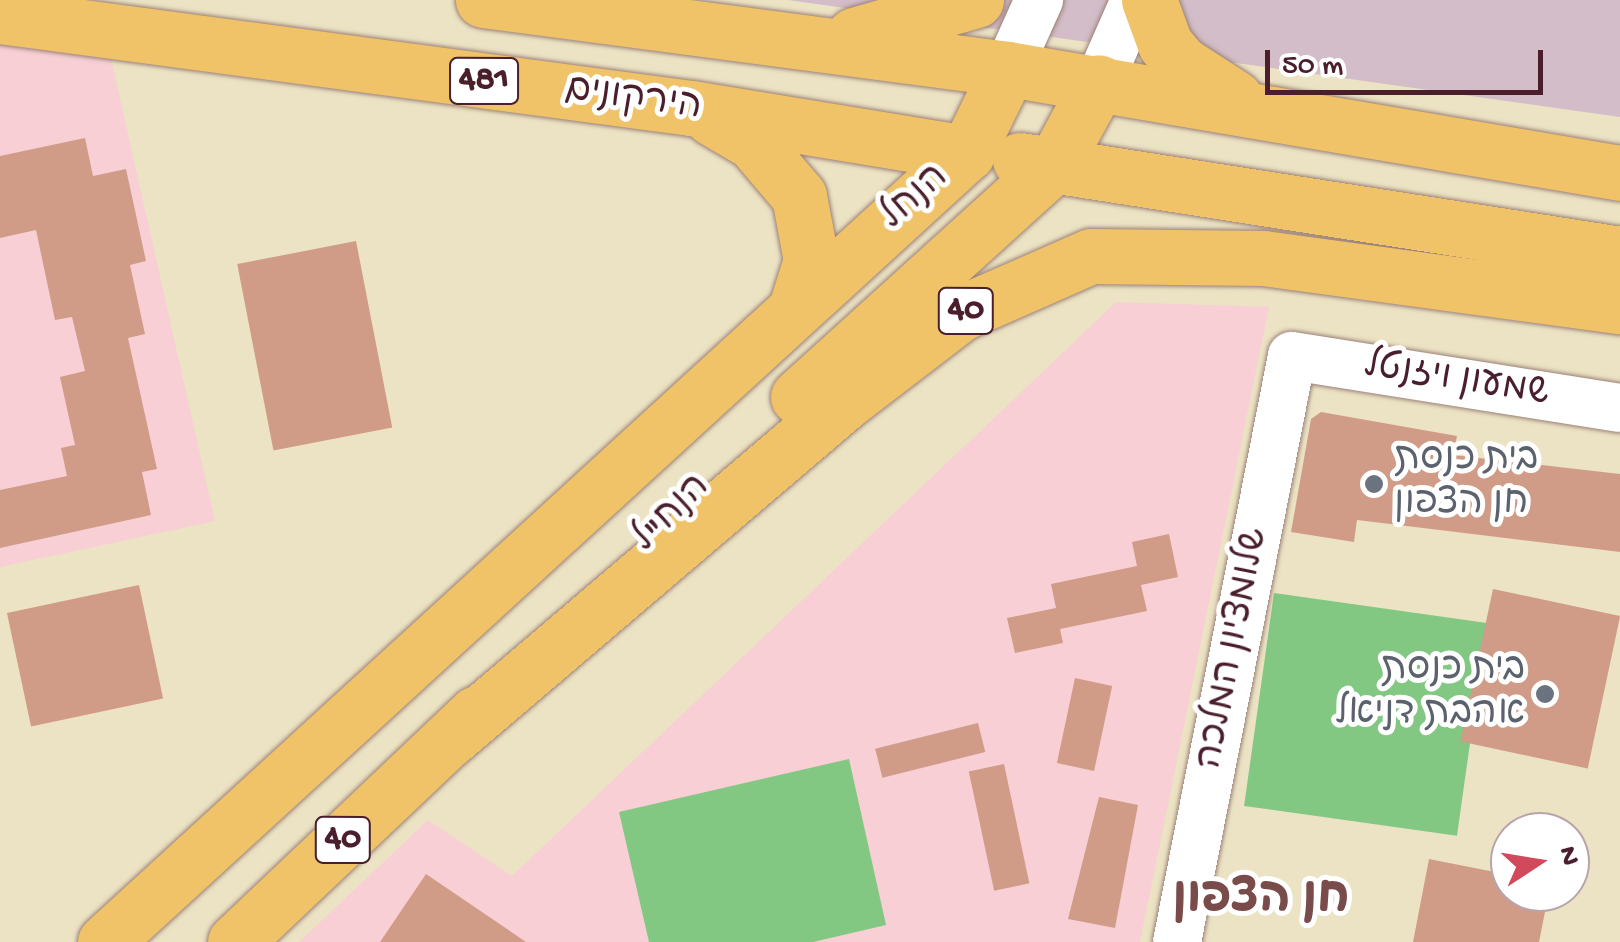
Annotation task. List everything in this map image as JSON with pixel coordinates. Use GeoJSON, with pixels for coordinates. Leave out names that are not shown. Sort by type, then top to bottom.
{"type":"FeatureCollection","features":[{"type":"Feature","properties":{"kind":"main road","name":"481"},"geometry":{"type":"LineString","coordinates":[[483,0],[1008,69]]}},
{"type":"Feature","properties":{"kind":"main road"},"geometry":{"type":"LineString","coordinates":[[818,42],[894,28],[976,0]]}},
{"type":"Feature","properties":{"kind":"main road"},"geometry":{"type":"LineString","coordinates":[[1150,0],[1165,44],[1181,63],[1202,80],[1261,109]]}},
{"type":"Feature","properties":{"kind":"main road","name":"הירקונים"},"geometry":{"type":"LineString","coordinates":[[0,16],[692,108],[1620,254]]}},
{"type":"Feature","properties":{"kind":"main road"},"geometry":{"type":"LineString","coordinates":[[1008,69],[1620,173]]}},
{"type":"Feature","properties":{"kind":"main road","name":"הנחל"},"geometry":{"type":"LineString","coordinates":[[796,308],[968,153],[1008,69]]}},
{"type":"Feature","properties":{"kind":"main road","name":"הנח\"ל"},"geometry":{"type":"LineString","coordinates":[[235,942],[451,738],[717,471],[1054,166],[1099,82]]}},
{"type":"Feature","properties":{"kind":"main road"},"geometry":{"type":"LineString","coordinates":[[692,108],[754,142],[799,196],[811,260],[796,308]]}},
{"type":"Feature","properties":{"kind":"main road","name":"40"},"geometry":{"type":"LineString","coordinates":[[451,738],[845,402],[960,314],[1091,256],[1263,258],[1620,306]]}},
{"type":"Feature","properties":{"kind":"main road","name":"הנח\"ל"},"geometry":{"type":"LineString","coordinates":[[105,942],[796,308]]}},
{"type":"Feature","properties":{"kind":"street"},"geometry":{"type":"LineString","coordinates":[[1008,69],[1039,0]]}},
{"type":"Feature","properties":{"kind":"street"},"geometry":{"type":"LineString","coordinates":[[1099,82],[1136,0]]}},
{"type":"Feature","properties":{"kind":"street","name":"שמעון ויזנטל"},"geometry":{"type":"LineString","coordinates":[[1292,356],[1620,408]]}},
{"type":"Feature","properties":{"kind":"street","name":"שלומציון המלכה"},"geometry":{"type":"LineString","coordinates":[[1177,942],[1292,356]]}},
{"type":"Feature","properties":{"kind":"shaded area"},"geometry":{"type":"Polygon","coordinates":[[[788,0],[1620,0],[1620,117],[788,0]]]}},
{"type":"Feature","properties":{"kind":"shaded area"},"geometry":{"type":"Polygon","coordinates":[[[0,45],[110,54],[215,521],[0,567],[0,45]]]}},
{"type":"Feature","properties":{"kind":"shaded area"},"geometry":{"type":"Polygon","coordinates":[[[1116,302],[1269,307],[1140,942],[299,942],[428,820],[512,876],[1116,302]]]}},
{"type":"Feature","properties":{"kind":"green space"},"geometry":{"type":"Polygon","coordinates":[[[1274,593],[1487,623],[1457,836],[1244,806],[1274,593]]]}},
{"type":"Feature","properties":{"kind":"green space"},"geometry":{"type":"Polygon","coordinates":[[[849,759],[886,925],[813,942],[649,942],[619,812],[849,759]]]}},
{"type":"Feature","properties":{"kind":"building"},"geometry":{"type":"Polygon","coordinates":[[[85,138],[93,176],[126,169],[146,261],[130,265],[145,334],[128,338],[157,469],[142,472],[151,515],[0,548],[0,490],[67,476],[61,448],[75,445],[60,377],[85,371],[72,317],[55,320],[36,230],[0,238],[0,156],[85,138]]]}},
{"type":"Feature","properties":{"kind":"building"},"geometry":{"type":"Polygon","coordinates":[[[356,241],[392,428],[273,451],[237,264],[356,241]]]}},
{"type":"Feature","properties":{"kind":"building"},"geometry":{"type":"Polygon","coordinates":[[[1321,412],[1457,436],[1453,455],[1620,474],[1620,552],[1357,520],[1354,542],[1291,532],[1311,419],[1321,412]]]}},
{"type":"Feature","properties":{"kind":"building"},"geometry":{"type":"Polygon","coordinates":[[[1169,534],[1178,577],[1141,585],[1147,611],[1060,629],[1063,643],[1015,653],[1007,618],[1056,608],[1051,584],[1137,566],[1132,542],[1169,534]]]}},
{"type":"Feature","properties":{"kind":"building"},"geometry":{"type":"Polygon","coordinates":[[[139,585],[163,698],[31,727],[7,613],[139,585]]]}},
{"type":"Feature","properties":{"kind":"building","name":"בית כנסת אהבת דניאל"},"geometry":{"type":"Polygon","coordinates":[[[1493,589],[1620,616],[1588,769],[1461,742],[1493,589]]]}},
{"type":"Feature","properties":{"kind":"building"},"geometry":{"type":"Polygon","coordinates":[[[1075,678],[1112,686],[1094,771],[1057,763],[1075,678]]]}},
{"type":"Feature","properties":{"kind":"building"},"geometry":{"type":"Polygon","coordinates":[[[978,723],[985,752],[882,778],[875,749],[978,723]]]}},
{"type":"Feature","properties":{"kind":"building"},"geometry":{"type":"Polygon","coordinates":[[[1004,764],[1029,883],[994,891],[969,771],[1004,764]]]}},
{"type":"Feature","properties":{"kind":"building"},"geometry":{"type":"Polygon","coordinates":[[[1099,797],[1138,805],[1115,928],[1068,919],[1099,797]]]}},
{"type":"Feature","properties":{"kind":"building"},"geometry":{"type":"Polygon","coordinates":[[[1429,859],[1490,871],[1490,912],[1545,912],[1539,942],[1413,942],[1429,859]]]}},
{"type":"Feature","properties":{"kind":"building"},"geometry":{"type":"Polygon","coordinates":[[[426,874],[526,942],[380,942],[426,874]]]}},
{"type":"Feature","properties":{"kind":"place","name":"בית כנסת חן הצפון"},"geometry":{"type":"Point","coordinates":[1374,484]}},
{"type":"Feature","properties":{"kind":"place","name":"בית כנסת אהבת דניאל"},"geometry":{"type":"Point","coordinates":[1545,694]}},
{"type":"Feature","properties":{"kind":"district","name":"חן הצפון"},"geometry":{"type":"Point","coordinates":[1261,902]}}]}
